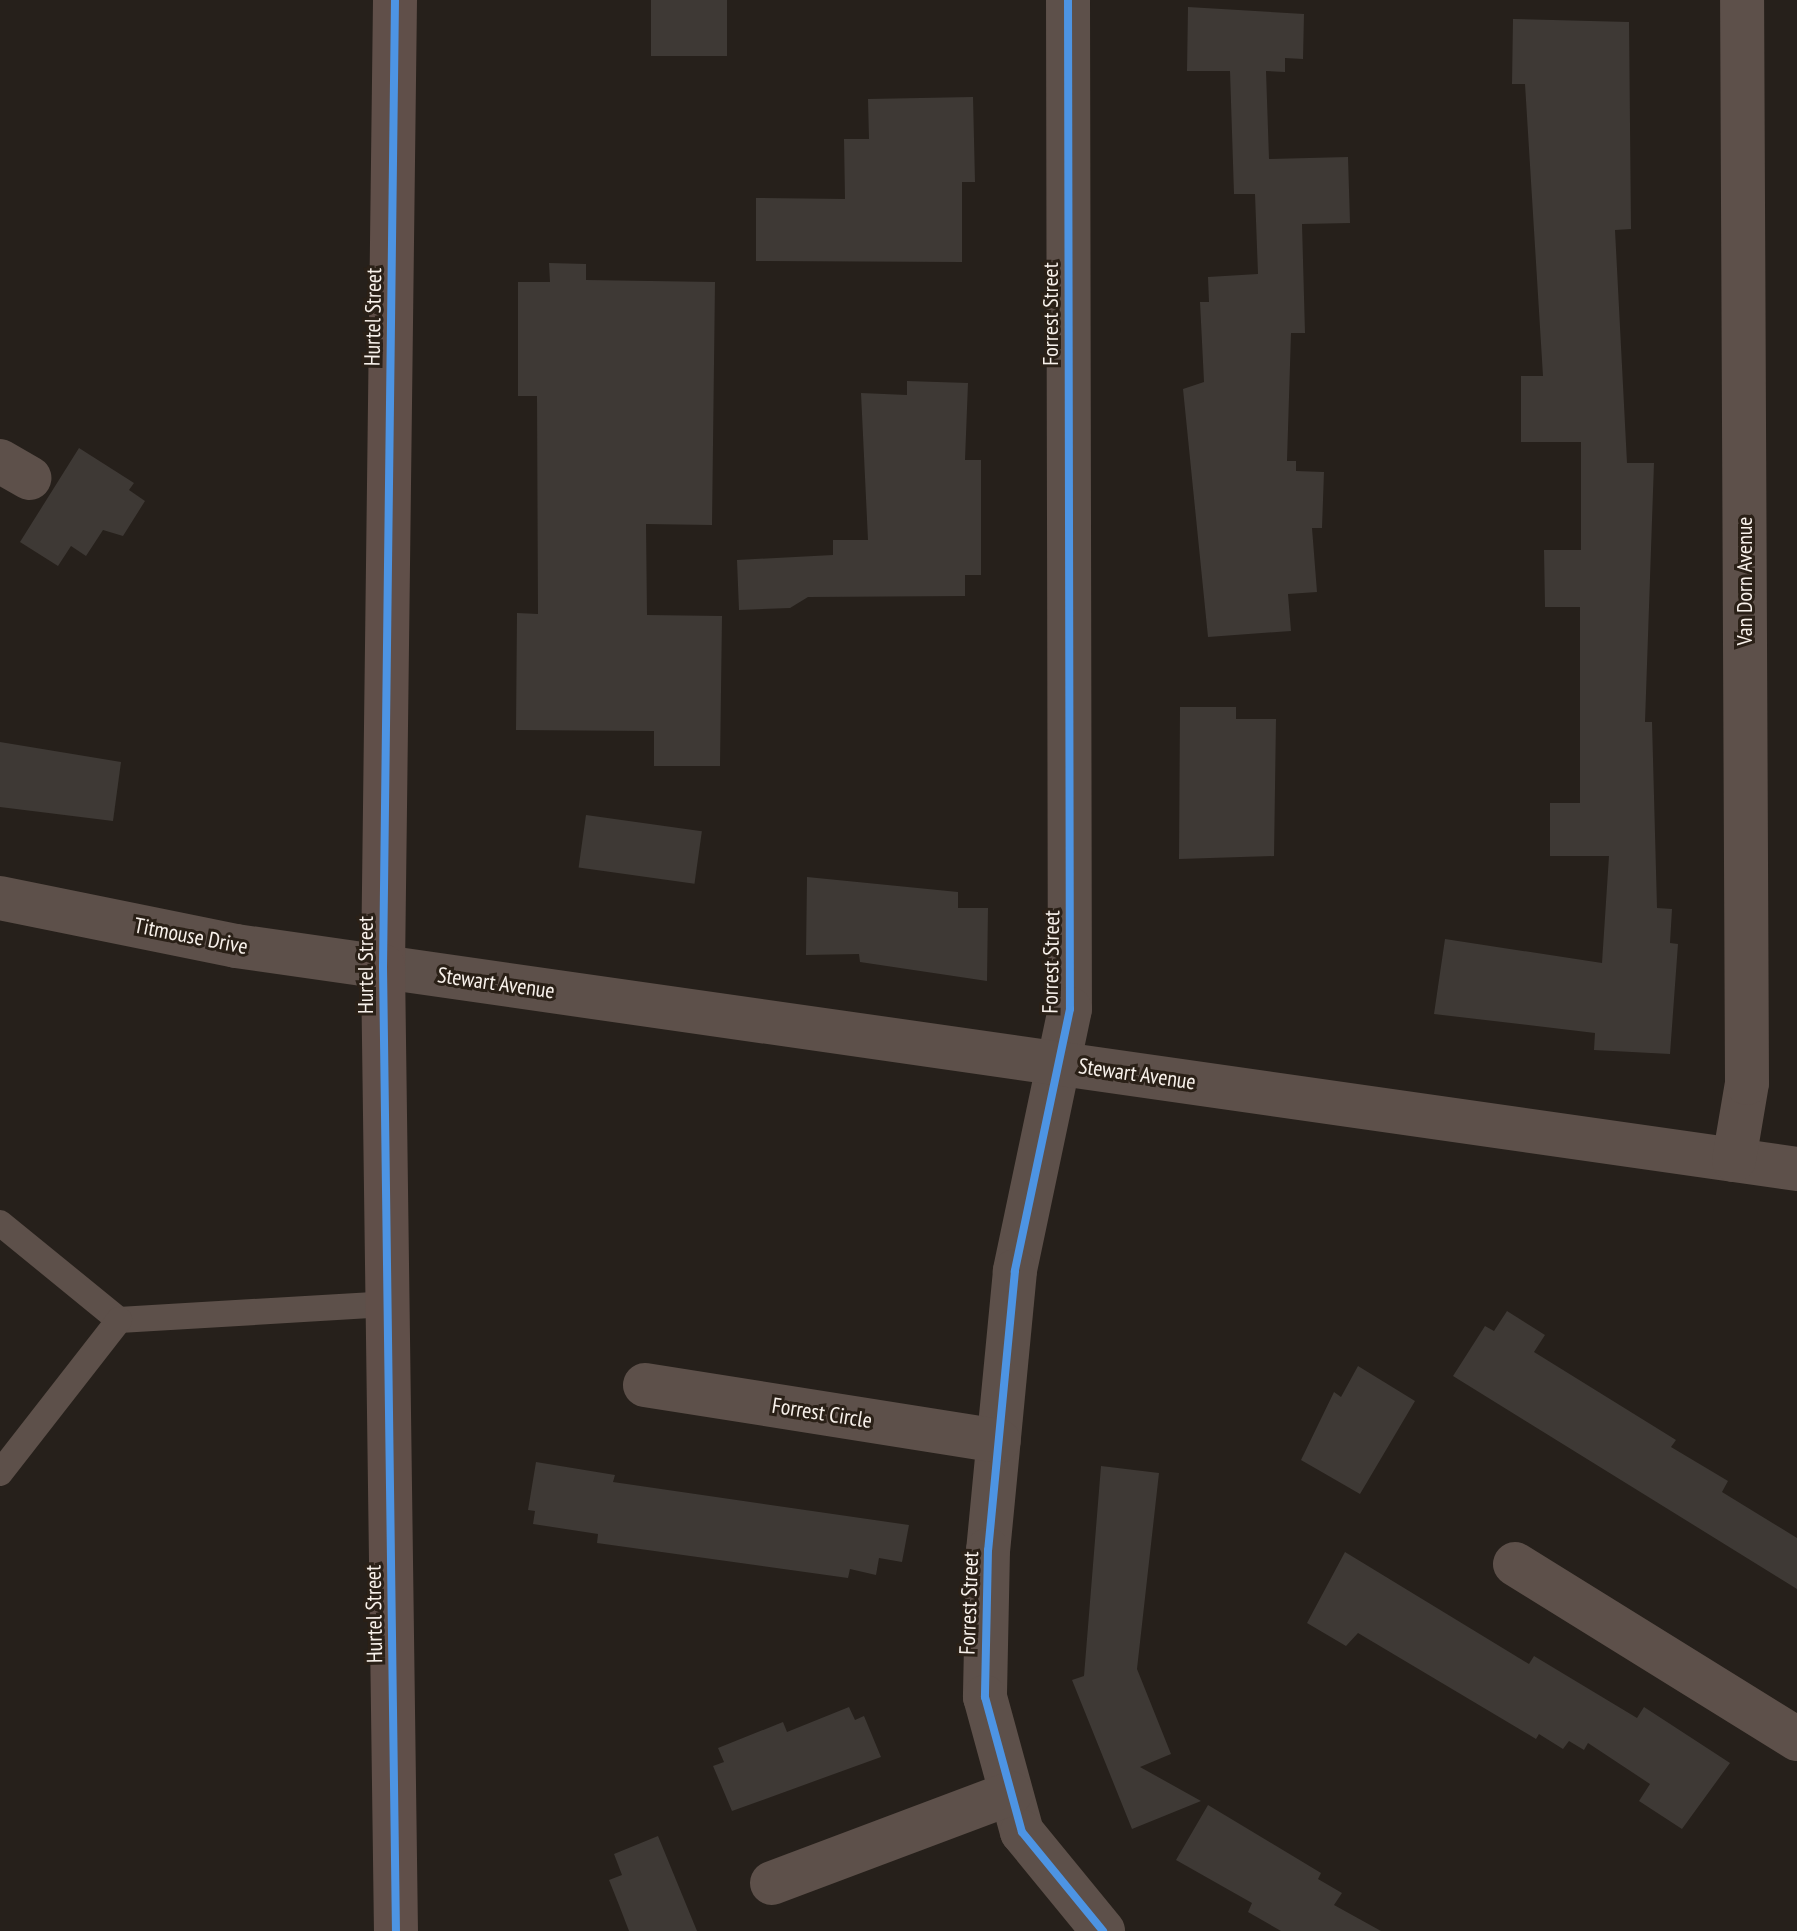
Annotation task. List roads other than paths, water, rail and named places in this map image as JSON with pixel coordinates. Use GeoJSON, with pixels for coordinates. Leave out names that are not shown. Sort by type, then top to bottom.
{"type":"FeatureCollection","features":[{"type":"Feature","properties":{"kind":"street","name":"Hurtel Street"},"geometry":{"type":"LineString","coordinates":[[395,0],[383,966],[396,1931]]}},
{"type":"Feature","properties":{"kind":"street","name":"Forrest Street"},"geometry":{"type":"LineString","coordinates":[[1068,0],[1070,1009],[1015,1271],[999,1441],[985,1697],[1022,1832],[1103,1931]]}},
{"type":"Feature","properties":{"kind":"street","name":"Van Dorn Avenue"},"geometry":{"type":"LineString","coordinates":[[1734,1160],[1747,1083],[1742,0]]}},
{"type":"Feature","properties":{"kind":"street","name":"Titmouse Drive"},"geometry":{"type":"LineString","coordinates":[[0,898],[383,966]]}},
{"type":"Feature","properties":{"kind":"street","name":"Stewart Avenue"},"geometry":{"type":"LineString","coordinates":[[383,966],[1797,1169]]}},
{"type":"Feature","properties":{"kind":"street","name":"Forrest Circle"},"geometry":{"type":"LineString","coordinates":[[645,1385],[999,1441]]}},
{"type":"Feature","properties":{"kind":"street"},"geometry":{"type":"LineString","coordinates":[[1515,1564],[1797,1739]]}},
{"type":"Feature","properties":{"kind":"street"},"geometry":{"type":"LineString","coordinates":[[772,1883],[1011,1793]]}},
{"type":"Feature","properties":{"kind":"lane"},"geometry":{"type":"LineString","coordinates":[[0,1223],[119,1320],[387,1304]]}},
{"type":"Feature","properties":{"kind":"lane"},"geometry":{"type":"LineString","coordinates":[[0,1473],[119,1320]]}}]}
